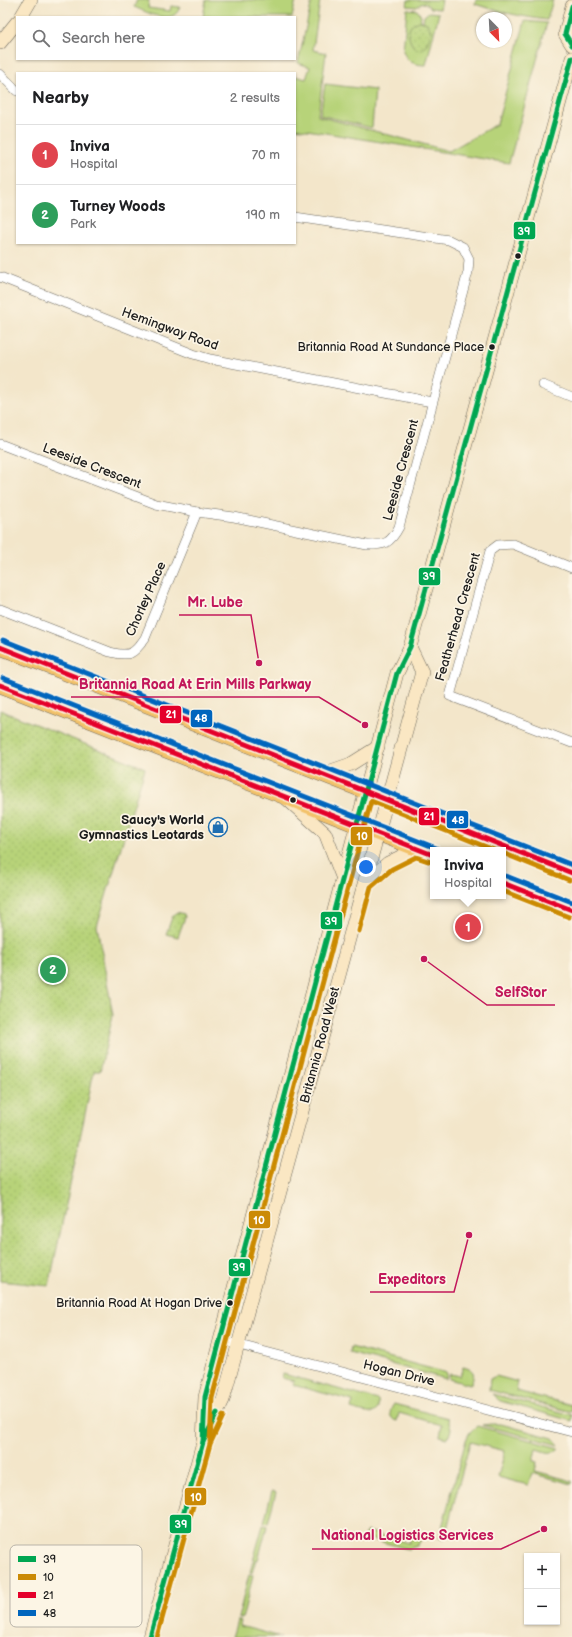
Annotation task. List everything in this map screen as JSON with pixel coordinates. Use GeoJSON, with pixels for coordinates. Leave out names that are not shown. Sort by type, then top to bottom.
{"type":"FeatureCollection","features":[{"type":"Feature","properties":{"kind":"main road"},"geometry":{"type":"LineString","coordinates":[[22,16],[31,0]]}},
{"type":"Feature","properties":{"kind":"main road"},"geometry":{"type":"LineString","coordinates":[[572,6],[565,34],[572,45]]}},
{"type":"Feature","properties":{"kind":"main road"},"geometry":{"type":"LineString","coordinates":[[0,43],[16,23]]}},
{"type":"Feature","properties":{"kind":"main road","name":"Britannia Road West"},"geometry":{"type":"LineString","coordinates":[[203,1442],[205,1397],[397,672],[410,647],[572,58]]}},
{"type":"Feature","properties":{"kind":"main road"},"geometry":{"type":"LineString","coordinates":[[0,647],[572,873]]}},
{"type":"Feature","properties":{"kind":"main road","name":"Britannia Road West"},"geometry":{"type":"LineString","coordinates":[[150,1637],[203,1442],[223,1400],[422,672],[410,647]]}},
{"type":"Feature","properties":{"kind":"main road"},"geometry":{"type":"LineString","coordinates":[[0,685],[430,854]]}},
{"type":"Feature","properties":{"kind":"main road"},"geometry":{"type":"LineString","coordinates":[[322,774],[351,764],[378,747]]}},
{"type":"Feature","properties":{"kind":"main road"},"geometry":{"type":"LineString","coordinates":[[285,797],[325,833],[343,878]]}},
{"type":"Feature","properties":{"kind":"main road"},"geometry":{"type":"LineString","coordinates":[[365,883],[388,863],[416,849]]}},
{"type":"Feature","properties":{"kind":"main road"},"geometry":{"type":"LineString","coordinates":[[506,884],[572,910]]}},
{"type":"Feature","properties":{"kind":"street"},"geometry":{"type":"LineString","coordinates":[[0,74],[16,90]]}},
{"type":"Feature","properties":{"kind":"street","name":"Leeside Crescent"},"geometry":{"type":"LineString","coordinates":[[0,444],[156,504],[234,517],[366,545],[381,544],[393,539],[399,527],[468,272],[469,259],[463,247],[449,240],[296,217]]}},
{"type":"Feature","properties":{"kind":"street","name":"Hemingway Road"},"geometry":{"type":"LineString","coordinates":[[0,277],[193,354],[210,359],[432,402]]}},
{"type":"Feature","properties":{"kind":"street"},"geometry":{"type":"LineString","coordinates":[[543,386],[572,397]]}},
{"type":"Feature","properties":{"kind":"street","name":"Chorley Place"},"geometry":{"type":"LineString","coordinates":[[0,609],[110,652],[124,656],[137,650],[145,638],[197,512]]}},
{"type":"Feature","properties":{"kind":"street","name":"Featherhead Crescent"},"geometry":{"type":"LineString","coordinates":[[572,568],[513,544],[498,544],[490,551],[450,696],[572,742]]}},
{"type":"Feature","properties":{"kind":"street","name":"Hogan Drive"},"geometry":{"type":"LineString","coordinates":[[220,1340],[572,1432]]}},
{"type":"Feature","properties":{"kind":"green space"},"geometry":{"type":"Polygon","coordinates":[[[137,0],[149,0],[148,8],[170,11],[171,6],[180,7],[177,13],[172,16],[159,16],[134,7],[137,0]]]}},
{"type":"Feature","properties":{"kind":"green space"},"geometry":{"type":"Polygon","coordinates":[[[206,0],[296,0],[292,16],[203,16],[206,0]]]}},
{"type":"Feature","properties":{"kind":"green space"},"geometry":{"type":"Polygon","coordinates":[[[312,0],[320,0],[313,50],[326,53],[318,116],[449,151],[497,124],[525,21],[547,23],[509,163],[296,128],[296,76],[306,79],[310,67],[298,63],[312,0]]]}},
{"type":"Feature","properties":{"kind":"green space"},"geometry":{"type":"Polygon","coordinates":[[[408,0],[442,0],[440,9],[430,8],[424,3],[417,7],[407,6],[408,0]]]}},
{"type":"Feature","properties":{"kind":"green space"},"geometry":{"type":"Polygon","coordinates":[[[476,0],[553,0],[547,20],[520,16],[512,14],[512,12],[505,12],[475,4],[476,0]]]}},
{"type":"Feature","properties":{"kind":"green space"},"geometry":{"type":"Polygon","coordinates":[[[407,9],[417,10],[421,16],[420,21],[417,22],[427,23],[423,22],[424,16],[429,12],[439,13],[426,65],[412,62],[407,58],[403,51],[407,9]]]}},
{"type":"Feature","properties":{"kind":"green space"},"geometry":{"type":"Polygon","coordinates":[[[420,21],[427,23],[431,31],[427,44],[422,49],[416,49],[409,38],[409,31],[412,24],[420,21]]]}},
{"type":"Feature","properties":{"kind":"green space"},"geometry":{"type":"Polygon","coordinates":[[[325,84],[375,90],[372,128],[320,115],[325,84]]]}},
{"type":"Feature","properties":{"kind":"green space"},"geometry":{"type":"Polygon","coordinates":[[[0,710],[145,768],[97,926],[113,1015],[100,1071],[94,1071],[49,1286],[0,1281],[0,710]]]}},
{"type":"Feature","properties":{"kind":"green space"},"geometry":{"type":"Polygon","coordinates":[[[177,912],[184,914],[185,917],[178,937],[166,934],[173,915],[177,912]]]}},
{"type":"Feature","properties":{"kind":"green space"},"geometry":{"type":"Polygon","coordinates":[[[351,1347],[447,1373],[446,1379],[350,1353],[351,1347]]]}},
{"type":"Feature","properties":{"kind":"green space"},"geometry":{"type":"Polygon","coordinates":[[[463,1367],[472,1371],[474,1375],[470,1385],[449,1379],[450,1374],[460,1376],[463,1367]]]}},
{"type":"Feature","properties":{"kind":"green space"},"geometry":{"type":"Polygon","coordinates":[[[283,1374],[378,1400],[377,1410],[370,1413],[365,1413],[351,1409],[353,1401],[293,1385],[294,1381],[282,1378],[283,1374]]]}},
{"type":"Feature","properties":{"kind":"green space"},"geometry":{"type":"Polygon","coordinates":[[[496,1376],[518,1382],[516,1391],[572,1405],[572,1412],[489,1390],[490,1379],[496,1376]]]}},
{"type":"Feature","properties":{"kind":"green space"},"geometry":{"type":"Polygon","coordinates":[[[492,1394],[572,1415],[572,1421],[500,1401],[492,1394]]]}},
{"type":"Feature","properties":{"kind":"green space"},"geometry":{"type":"Polygon","coordinates":[[[394,1404],[448,1418],[451,1430],[448,1438],[440,1436],[442,1425],[399,1413],[397,1421],[394,1420],[390,1412],[394,1404]]]}},
{"type":"Feature","properties":{"kind":"green space"},"geometry":{"type":"Polygon","coordinates":[[[501,1424],[553,1438],[559,1445],[482,1425],[501,1424]]]}},
{"type":"Feature","properties":{"kind":"green space"},"geometry":{"type":"Polygon","coordinates":[[[477,1426],[559,1448],[554,1452],[545,1452],[536,1449],[533,1461],[537,1462],[535,1471],[572,1481],[572,1484],[532,1473],[528,1485],[498,1477],[505,1451],[470,1442],[444,1540],[439,1538],[466,1440],[470,1432],[477,1426]]]}},
{"type":"Feature","properties":{"kind":"green space"},"geometry":{"type":"Polygon","coordinates":[[[272,1491],[276,1492],[268,1523],[264,1522],[272,1491]]]}},
{"type":"Feature","properties":{"kind":"green space"},"geometry":{"type":"Polygon","coordinates":[[[263,1525],[267,1526],[258,1560],[256,1559],[252,1573],[250,1572],[263,1525]]]}},
{"type":"Feature","properties":{"kind":"green space"},"geometry":{"type":"Polygon","coordinates":[[[367,1531],[409,1543],[412,1534],[423,1537],[417,1546],[408,1549],[363,1537],[367,1531]]]}},
{"type":"Feature","properties":{"kind":"green space"},"geometry":{"type":"Polygon","coordinates":[[[249,1575],[253,1576],[242,1619],[238,1618],[249,1575]]]}},
{"type":"Feature","properties":{"kind":"green space"},"geometry":{"type":"Polygon","coordinates":[[[237,1621],[241,1621],[240,1626],[281,1637],[232,1637],[237,1621]]]}},
{"type":"Feature","properties":{"kind":"transit line","name":"39"},"geometry":{"type":"LineString","coordinates":[[572,6],[565,34],[572,45]]}},
{"type":"Feature","properties":{"kind":"transit line","name":"39"},"geometry":{"type":"LineString","coordinates":[[203,1442],[205,1397],[397,673],[410,647],[572,58]]}},
{"type":"Feature","properties":{"kind":"transit line","name":"48"},"geometry":{"type":"LineString","coordinates":[[3,640],[572,865]]}},
{"type":"Feature","properties":{"kind":"transit line","name":"21"},"geometry":{"type":"LineString","coordinates":[[0,647],[572,873]]}},
{"type":"Feature","properties":{"kind":"transit line","name":"48"},"geometry":{"type":"LineString","coordinates":[[3,678],[433,847]]}},
{"type":"Feature","properties":{"kind":"transit line","name":"21"},"geometry":{"type":"LineString","coordinates":[[0,685],[430,854]]}},
{"type":"Feature","properties":{"kind":"transit line","name":"10"},"geometry":{"type":"LineString","coordinates":[[210,1442],[212,1398],[371,801],[486,847]]}},
{"type":"Feature","properties":{"kind":"transit line","name":"10"},"geometry":{"type":"LineString","coordinates":[[506,854],[569,880]]}},
{"type":"Feature","properties":{"kind":"transit line","name":"10"},"geometry":{"type":"LineString","coordinates":[[359,931],[371,887],[392,869],[416,857],[430,862]]}},
{"type":"Feature","properties":{"kind":"transit line","name":"48"},"geometry":{"type":"LineString","coordinates":[[506,876],[572,902]]}},
{"type":"Feature","properties":{"kind":"transit line","name":"21"},"geometry":{"type":"LineString","coordinates":[[506,884],[572,910]]}},
{"type":"Feature","properties":{"kind":"transit line","name":"10"},"geometry":{"type":"LineString","coordinates":[[506,892],[569,917]]}},
{"type":"Feature","properties":{"kind":"transit line","name":"39"},"geometry":{"type":"LineString","coordinates":[[150,1637],[203,1442],[217,1413]]}},
{"type":"Feature","properties":{"kind":"transit line","name":"10"},"geometry":{"type":"LineString","coordinates":[[157,1637],[210,1444],[223,1416]]}},
{"type":"Feature","properties":{"kind":"place","name":"Britannia Road At Sundance Place"},"geometry":{"type":"Point","coordinates":[492,347]}},
{"type":"Feature","properties":{"kind":"place","name":"Mr. Lube"},"geometry":{"type":"Point","coordinates":[259,663]}},
{"type":"Feature","properties":{"kind":"place","name":"Britannia Road At Erin Mills Parkway"},"geometry":{"type":"Point","coordinates":[365,725]}},
{"type":"Feature","properties":{"kind":"place","name":"Saucy's World Gymnastics Leotards"},"geometry":{"type":"Point","coordinates":[218,827]}},
{"type":"Feature","properties":{"kind":"place","name":"Inviva"},"geometry":{"type":"Point","coordinates":[468,927]}},
{"type":"Feature","properties":{"kind":"place","name":"SelfStor"},"geometry":{"type":"Point","coordinates":[424,959]}},
{"type":"Feature","properties":{"kind":"place","name":"Turney Woods"},"geometry":{"type":"Point","coordinates":[53,970]}},
{"type":"Feature","properties":{"kind":"place","name":"Expeditors"},"geometry":{"type":"Point","coordinates":[469,1235]}},
{"type":"Feature","properties":{"kind":"place","name":"Britannia Road At Hogan Drive"},"geometry":{"type":"Point","coordinates":[230,1303]}},
{"type":"Feature","properties":{"kind":"place","name":"National Logistics Services"},"geometry":{"type":"Point","coordinates":[544,1529]}}]}
